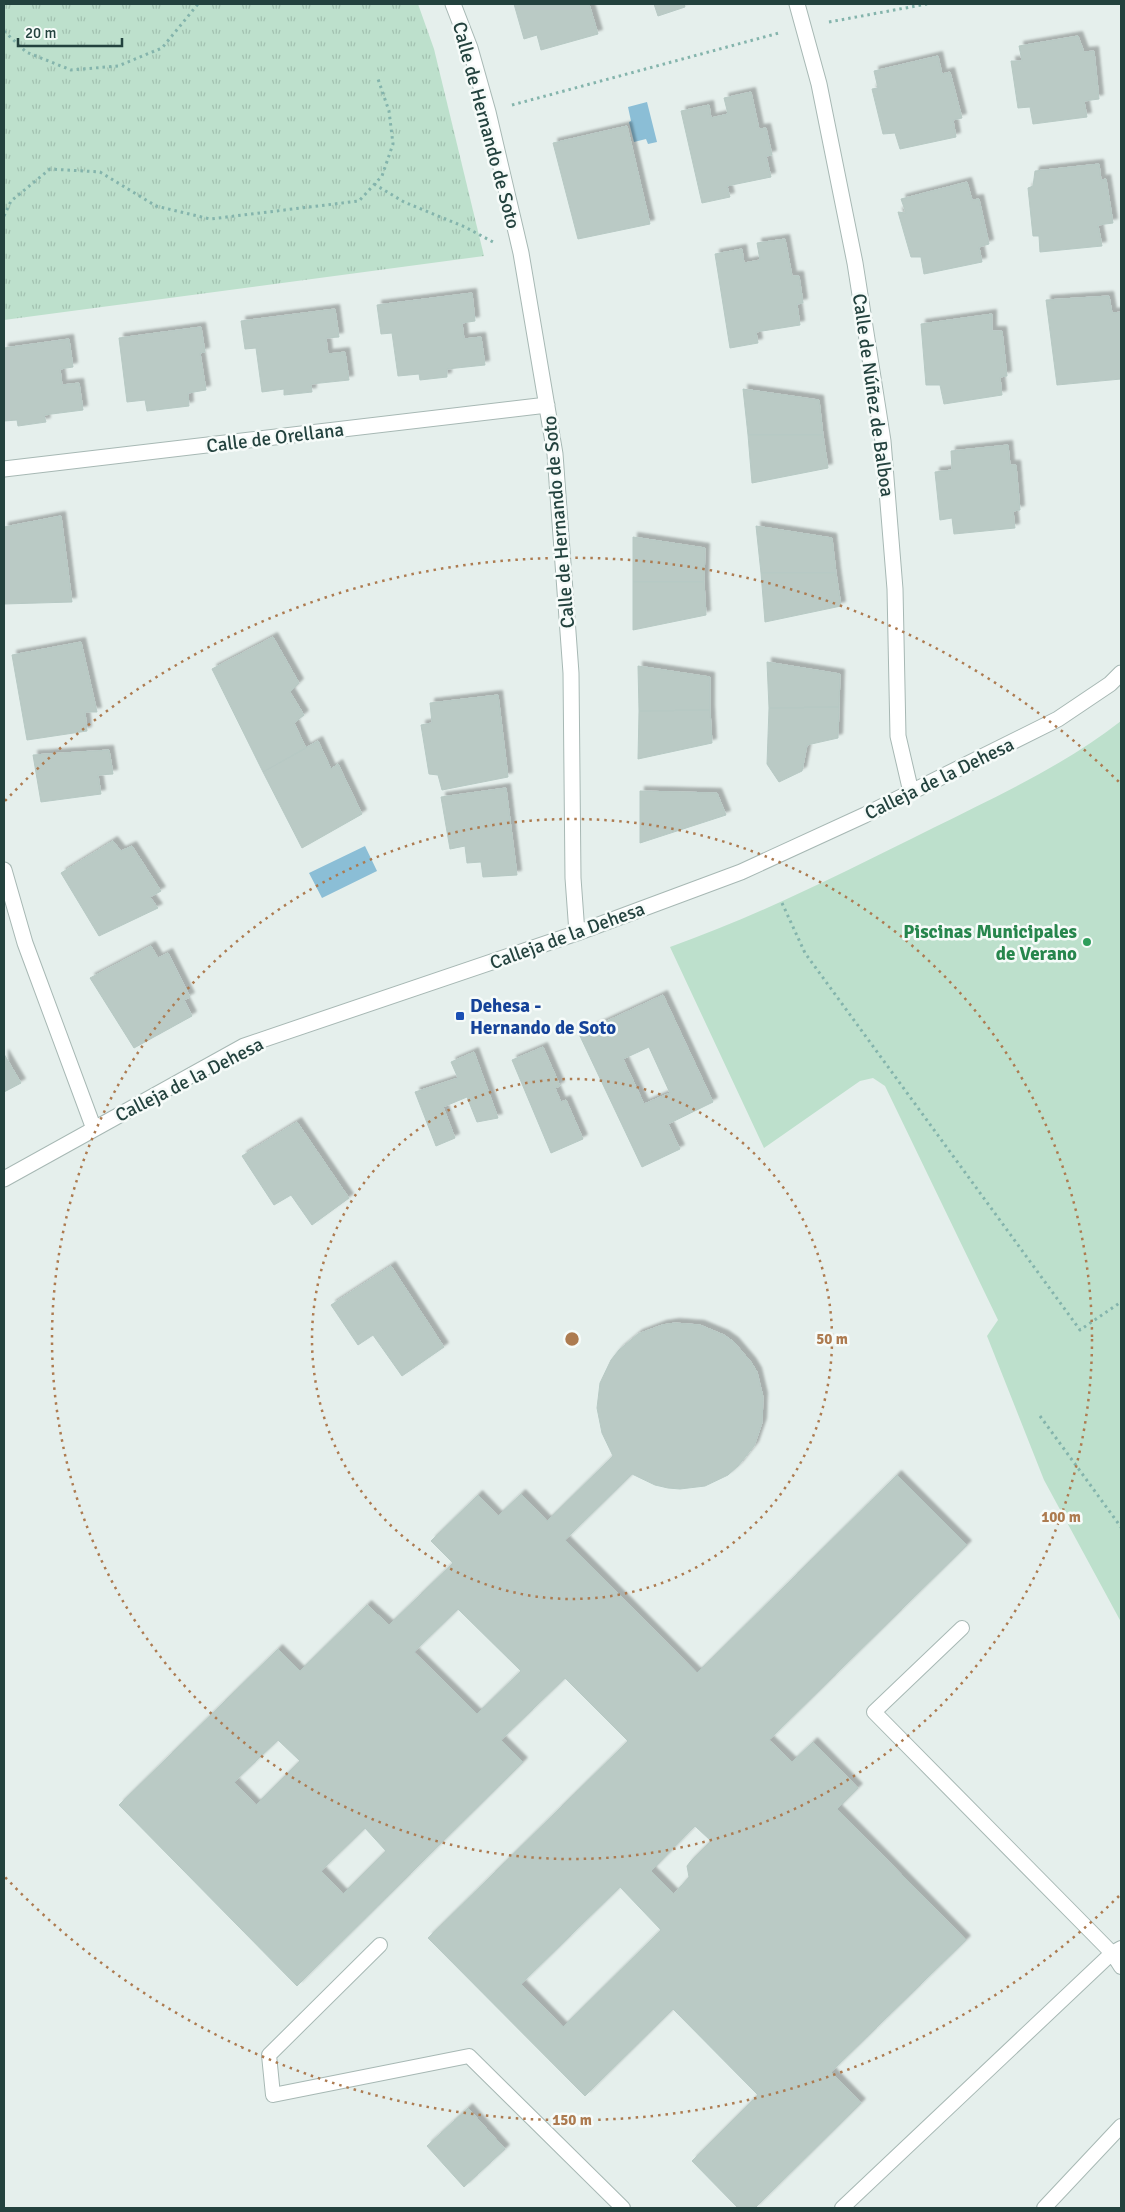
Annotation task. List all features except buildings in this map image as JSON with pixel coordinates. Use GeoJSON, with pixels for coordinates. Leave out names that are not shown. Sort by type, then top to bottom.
{"type":"FeatureCollection","features":[{"type":"Feature","properties":{"kind":"street","name":"Calle de Hernando de Soto"},"geometry":{"type":"LineString","coordinates":[[453,4],[470,48],[488,112],[521,253],[555,454],[571,672],[573,878],[577,932]]}},
{"type":"Feature","properties":{"kind":"street","name":"Calle de Núñez de Balboa"},"geometry":{"type":"LineString","coordinates":[[797,4],[819,84],[855,263],[883,441],[895,589],[898,736],[911,792]]}},
{"type":"Feature","properties":{"kind":"street","name":"Calle de Orellana"},"geometry":{"type":"LineString","coordinates":[[4,469],[547,405]]}},
{"type":"Feature","properties":{"kind":"street","name":"Calleja de la Dehesa"},"geometry":{"type":"LineString","coordinates":[[4,1179],[244,1046],[577,932],[740,872],[911,792],[1058,719],[1110,684],[1121,673]]}},
{"type":"Feature","properties":{"kind":"street"},"geometry":{"type":"LineString","coordinates":[[4,870],[25,943],[94,1129]]}},
{"type":"Feature","properties":{"kind":"lane"},"geometry":{"type":"LineString","coordinates":[[962,1628],[874,1712],[1116,1951],[1121,1967]]}},
{"type":"Feature","properties":{"kind":"lane"},"geometry":{"type":"LineString","coordinates":[[380,1945],[269,2055],[273,2095],[469,2056],[623,2208]]}},
{"type":"Feature","properties":{"kind":"lane"},"geometry":{"type":"LineString","coordinates":[[842,2208],[1116,1951]]}},
{"type":"Feature","properties":{"kind":"lane"},"geometry":{"type":"LineString","coordinates":[[1044,2208],[1121,2126]]}},
{"type":"Feature","properties":{"kind":"path"},"geometry":{"type":"LineString","coordinates":[[4,31],[26,52],[71,70],[118,66],[162,48],[198,4]]}},
{"type":"Feature","properties":{"kind":"path"},"geometry":{"type":"LineString","coordinates":[[488,112],[804,26],[926,4]]}},
{"type":"Feature","properties":{"kind":"path"},"geometry":{"type":"LineString","coordinates":[[4,216],[12,201],[50,169],[100,172],[156,206],[210,219],[359,200],[382,176],[393,144],[389,111],[378,79]]}},
{"type":"Feature","properties":{"kind":"path"},"geometry":{"type":"LineString","coordinates":[[374,184],[404,202],[465,227],[482,239],[521,253]]}},
{"type":"Feature","properties":{"kind":"path"},"geometry":{"type":"LineString","coordinates":[[782,903],[805,953],[1080,1330],[1121,1302]]}},
{"type":"Feature","properties":{"kind":"path"},"geometry":{"type":"LineString","coordinates":[[1040,1416],[1121,1527]]}},
{"type":"Feature","properties":{"kind":"green space"},"geometry":{"type":"Polygon","coordinates":[[[4,4],[418,4],[434,49],[484,256],[4,320],[4,4]]]}},
{"type":"Feature","properties":{"kind":"green space"},"geometry":{"type":"Polygon","coordinates":[[[1121,721],[1121,1622],[1044,1480],[987,1336],[998,1320],[885,1086],[873,1078],[860,1081],[764,1148],[670,947],[738,921],[804,891],[982,804],[1054,766],[1121,721]]]}},
{"type":"Feature","properties":{"kind":"water"},"geometry":{"type":"Polygon","coordinates":[[[647,102],[657,142],[648,144],[646,139],[634,142],[629,122],[631,121],[628,107],[647,102]]]}},
{"type":"Feature","properties":{"kind":"water"},"geometry":{"type":"Polygon","coordinates":[[[365,846],[377,871],[322,898],[309,873],[365,846]]]}},
{"type":"Feature","properties":{"kind":"place","name":"Piscinas Municipales de Verano"},"geometry":{"type":"Point","coordinates":[1087,942]}},
{"type":"Feature","properties":{"kind":"place","name":"Dehesa - Hernando de Soto"},"geometry":{"type":"Point","coordinates":[460,1016]}}]}
